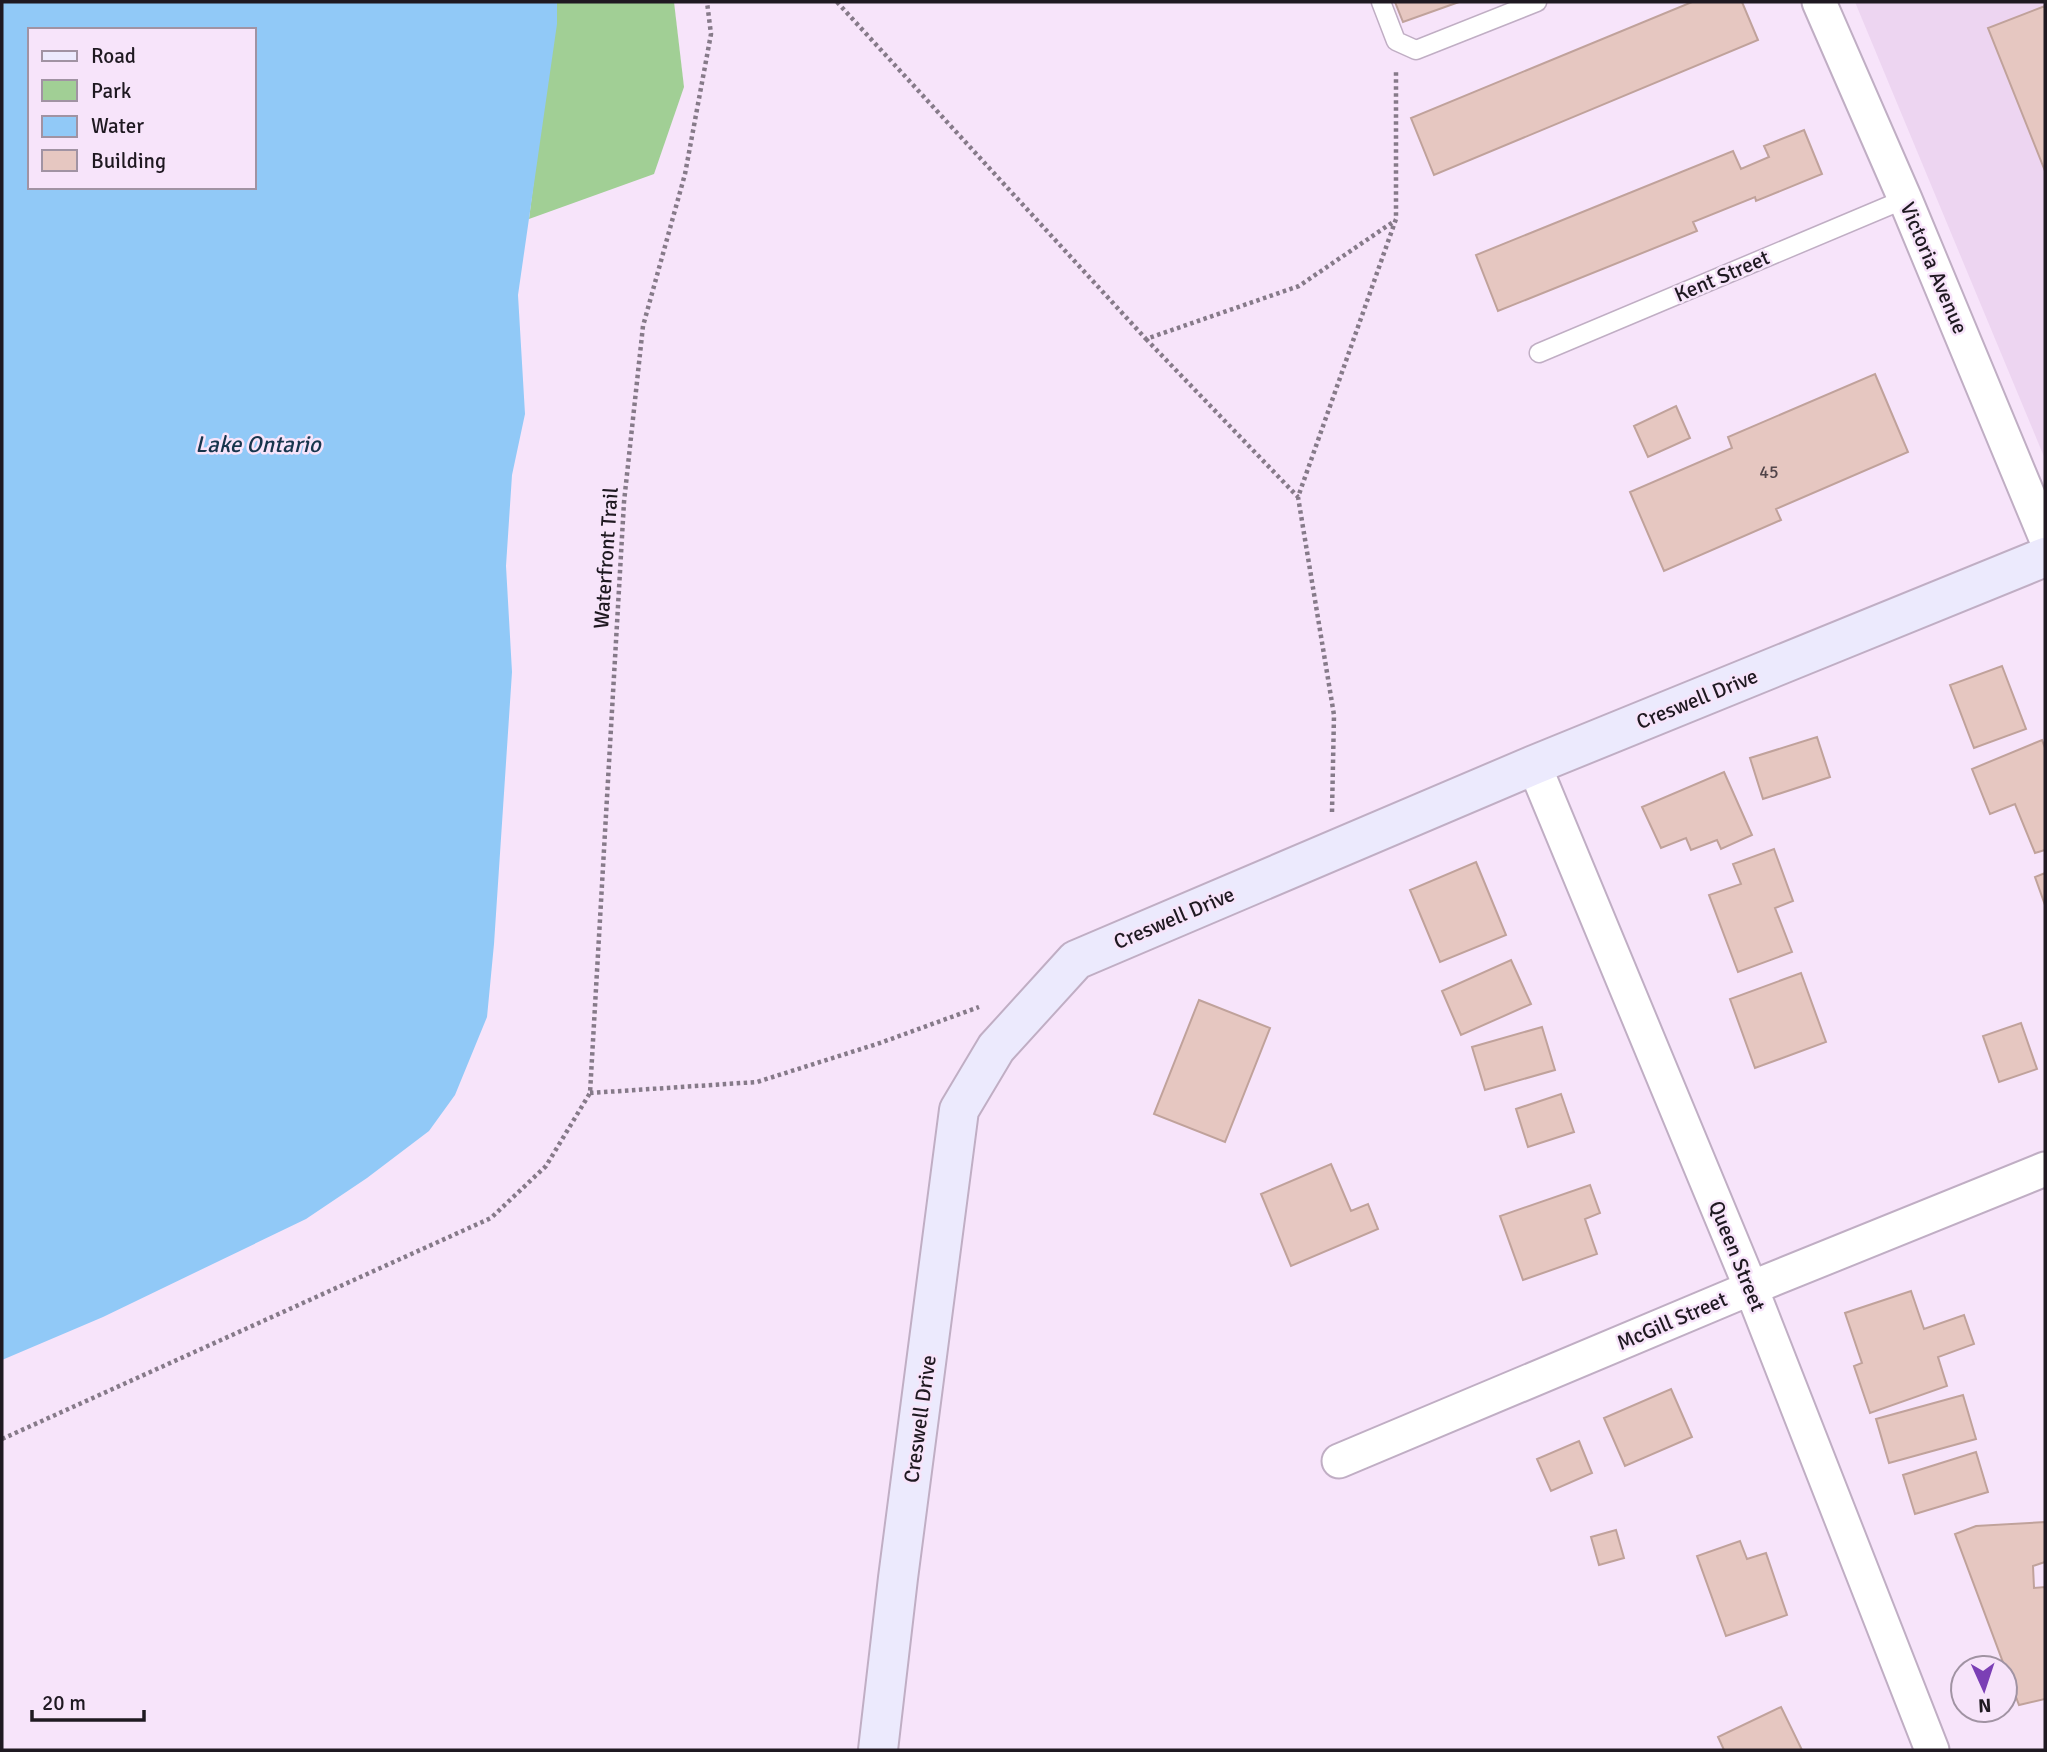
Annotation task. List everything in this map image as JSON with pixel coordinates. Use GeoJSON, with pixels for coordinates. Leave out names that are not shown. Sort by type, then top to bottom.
{"type":"FeatureCollection","features":[{"type":"Feature","properties":{"kind":"street","name":"Victoria Avenue"},"geometry":{"type":"LineString","coordinates":[[1819,2],[1905,199],[2045,536]]}},
{"type":"Feature","properties":{"kind":"street","name":"Creswell Drive"},"geometry":{"type":"LineString","coordinates":[[878,1750],[959,1110],[996,1048],[1076,960],[1534,765],[2045,557]]}},
{"type":"Feature","properties":{"kind":"street","name":"Queen Street"},"geometry":{"type":"LineString","coordinates":[[1534,765],[1751,1288],[1932,1750]]}},
{"type":"Feature","properties":{"kind":"street","name":"McGill Street"},"geometry":{"type":"LineString","coordinates":[[1339,1461],[1751,1288],[2045,1169]]}},
{"type":"Feature","properties":{"kind":"lane"},"geometry":{"type":"LineString","coordinates":[[1381,2],[1396,41],[1416,50],[1537,2]]}},
{"type":"Feature","properties":{"kind":"lane","name":"Kent Street"},"geometry":{"type":"LineString","coordinates":[[1538,353],[1905,199]]}},
{"type":"Feature","properties":{"kind":"path","name":"Waterfront Trail"},"geometry":{"type":"LineString","coordinates":[[590,1093],[624,502],[643,326],[685,174],[711,34],[707,2]]}},
{"type":"Feature","properties":{"kind":"path"},"geometry":{"type":"LineString","coordinates":[[837,2],[1146,339],[1298,497]]}},
{"type":"Feature","properties":{"kind":"path"},"geometry":{"type":"LineString","coordinates":[[1332,814],[1334,715],[1298,497],[1396,219],[1396,41]]}},
{"type":"Feature","properties":{"kind":"path"},"geometry":{"type":"LineString","coordinates":[[1146,339],[1300,286],[1396,219]]}},
{"type":"Feature","properties":{"kind":"path"},"geometry":{"type":"LineString","coordinates":[[2,1439],[491,1218],[546,1166],[590,1093],[757,1082],[880,1043],[992,1001],[1037,1000]]}},
{"type":"Feature","properties":{"kind":"shaded area"},"geometry":{"type":"Polygon","coordinates":[[[1855,2],[2045,2],[2045,459],[1855,2]]]}},
{"type":"Feature","properties":{"kind":"green space"},"geometry":{"type":"Polygon","coordinates":[[[556,2],[674,2],[684,87],[654,174],[529,219],[556,2]]]}},
{"type":"Feature","properties":{"kind":"water","name":"Lake Ontario"},"geometry":{"type":"Polygon","coordinates":[[[2,2],[557,2],[557,24],[518,295],[525,414],[512,475],[506,566],[512,672],[487,1017],[455,1095],[429,1131],[367,1178],[306,1219],[103,1317],[2,1360],[2,2]]]}},
{"type":"Feature","properties":{"kind":"building"},"geometry":{"type":"Polygon","coordinates":[[[1395,2],[1459,2],[1403,22],[1395,2]]]}},
{"type":"Feature","properties":{"kind":"building"},"geometry":{"type":"Polygon","coordinates":[[[1692,2],[1742,2],[1758,40],[1434,175],[1411,118],[1692,2]]]}},
{"type":"Feature","properties":{"kind":"building"},"geometry":{"type":"Polygon","coordinates":[[[2045,6],[2045,171],[1988,28],[2045,6]]]}},
{"type":"Feature","properties":{"kind":"building"},"geometry":{"type":"Polygon","coordinates":[[[1804,130],[1822,174],[1756,201],[1755,197],[1693,222],[1697,231],[1498,311],[1476,255],[1733,151],[1741,169],[1769,157],[1764,146],[1804,130]]]}},
{"type":"Feature","properties":{"kind":"building"},"geometry":{"type":"Polygon","coordinates":[[[1875,374],[1908,452],[1776,509],[1781,520],[1664,571],[1630,492],[1732,448],[1728,437],[1875,374]]]}},
{"type":"Feature","properties":{"kind":"building"},"geometry":{"type":"Polygon","coordinates":[[[1676,406],[1690,438],[1648,457],[1634,426],[1676,406]]]}},
{"type":"Feature","properties":{"kind":"building"},"geometry":{"type":"Polygon","coordinates":[[[2002,666],[2026,729],[1974,748],[1950,685],[2002,666]]]}},
{"type":"Feature","properties":{"kind":"building"},"geometry":{"type":"Polygon","coordinates":[[[1817,737],[1830,777],[1763,799],[1750,758],[1817,737]]]}},
{"type":"Feature","properties":{"kind":"building"},"geometry":{"type":"Polygon","coordinates":[[[2042,740],[2045,748],[2045,850],[2035,853],[2015,804],[1990,814],[1972,769],[2042,740]]]}},
{"type":"Feature","properties":{"kind":"building"},"geometry":{"type":"Polygon","coordinates":[[[1724,772],[1752,835],[1721,849],[1717,840],[1691,850],[1686,838],[1661,848],[1642,807],[1724,772]]]}},
{"type":"Feature","properties":{"kind":"building"},"geometry":{"type":"Polygon","coordinates":[[[1774,849],[1793,901],[1775,908],[1792,952],[1738,972],[1709,895],[1741,884],[1733,864],[1774,849]]]}},
{"type":"Feature","properties":{"kind":"building"},"geometry":{"type":"Polygon","coordinates":[[[1476,862],[1506,935],[1440,962],[1410,890],[1476,862]]]}},
{"type":"Feature","properties":{"kind":"building"},"geometry":{"type":"Polygon","coordinates":[[[2045,873],[2045,905],[2035,877],[2045,873]]]}},
{"type":"Feature","properties":{"kind":"building"},"geometry":{"type":"Polygon","coordinates":[[[1511,960],[1531,1004],[1461,1035],[1442,991],[1511,960]]]}},
{"type":"Feature","properties":{"kind":"building"},"geometry":{"type":"Polygon","coordinates":[[[1801,973],[1826,1042],[1755,1068],[1730,999],[1801,973]]]}},
{"type":"Feature","properties":{"kind":"building"},"geometry":{"type":"Polygon","coordinates":[[[1199,1000],[1270,1028],[1225,1142],[1154,1114],[1199,1000]]]}},
{"type":"Feature","properties":{"kind":"building"},"geometry":{"type":"Polygon","coordinates":[[[2021,1023],[2037,1069],[1999,1082],[1983,1036],[2021,1023]]]}},
{"type":"Feature","properties":{"kind":"building"},"geometry":{"type":"Polygon","coordinates":[[[1542,1027],[1555,1070],[1485,1090],[1472,1047],[1542,1027]]]}},
{"type":"Feature","properties":{"kind":"building"},"geometry":{"type":"Polygon","coordinates":[[[1561,1094],[1574,1132],[1528,1147],[1516,1109],[1561,1094]]]}},
{"type":"Feature","properties":{"kind":"building"},"geometry":{"type":"Polygon","coordinates":[[[1331,1164],[1351,1211],[1368,1204],[1378,1229],[1291,1266],[1261,1194],[1331,1164]]]}},
{"type":"Feature","properties":{"kind":"building"},"geometry":{"type":"Polygon","coordinates":[[[1590,1185],[1600,1213],[1585,1219],[1597,1254],[1523,1280],[1500,1216],[1590,1185]]]}},
{"type":"Feature","properties":{"kind":"building"},"geometry":{"type":"Polygon","coordinates":[[[1911,1291],[1924,1329],[1964,1315],[1974,1344],[1938,1357],[1947,1386],[1870,1413],[1854,1366],[1862,1363],[1845,1313],[1911,1291]]]}},
{"type":"Feature","properties":{"kind":"building"},"geometry":{"type":"Polygon","coordinates":[[[1671,1389],[1692,1437],[1625,1466],[1604,1418],[1671,1389]]]}},
{"type":"Feature","properties":{"kind":"building"},"geometry":{"type":"Polygon","coordinates":[[[1963,1395],[1976,1439],[1889,1463],[1876,1419],[1963,1395]]]}},
{"type":"Feature","properties":{"kind":"building"},"geometry":{"type":"Polygon","coordinates":[[[1579,1441],[1592,1473],[1551,1491],[1537,1459],[1579,1441]]]}},
{"type":"Feature","properties":{"kind":"building"},"geometry":{"type":"Polygon","coordinates":[[[1976,1452],[1988,1492],[1915,1514],[1903,1475],[1976,1452]]]}},
{"type":"Feature","properties":{"kind":"building"},"geometry":{"type":"Polygon","coordinates":[[[2045,1522],[2045,1562],[2033,1566],[2034,1588],[2045,1587],[2045,1699],[2019,1705],[2019,1654],[2000,1654],[1955,1534],[1976,1526],[2045,1522]]]}},
{"type":"Feature","properties":{"kind":"building"},"geometry":{"type":"Polygon","coordinates":[[[1616,1530],[1624,1558],[1599,1565],[1591,1537],[1616,1530]]]}},
{"type":"Feature","properties":{"kind":"building"},"geometry":{"type":"Polygon","coordinates":[[[1740,1541],[1747,1559],[1766,1553],[1787,1615],[1726,1636],[1697,1556],[1740,1541]]]}},
{"type":"Feature","properties":{"kind":"building"},"geometry":{"type":"Polygon","coordinates":[[[1781,1707],[1802,1750],[1724,1750],[1718,1737],[1781,1707]]]}}]}
